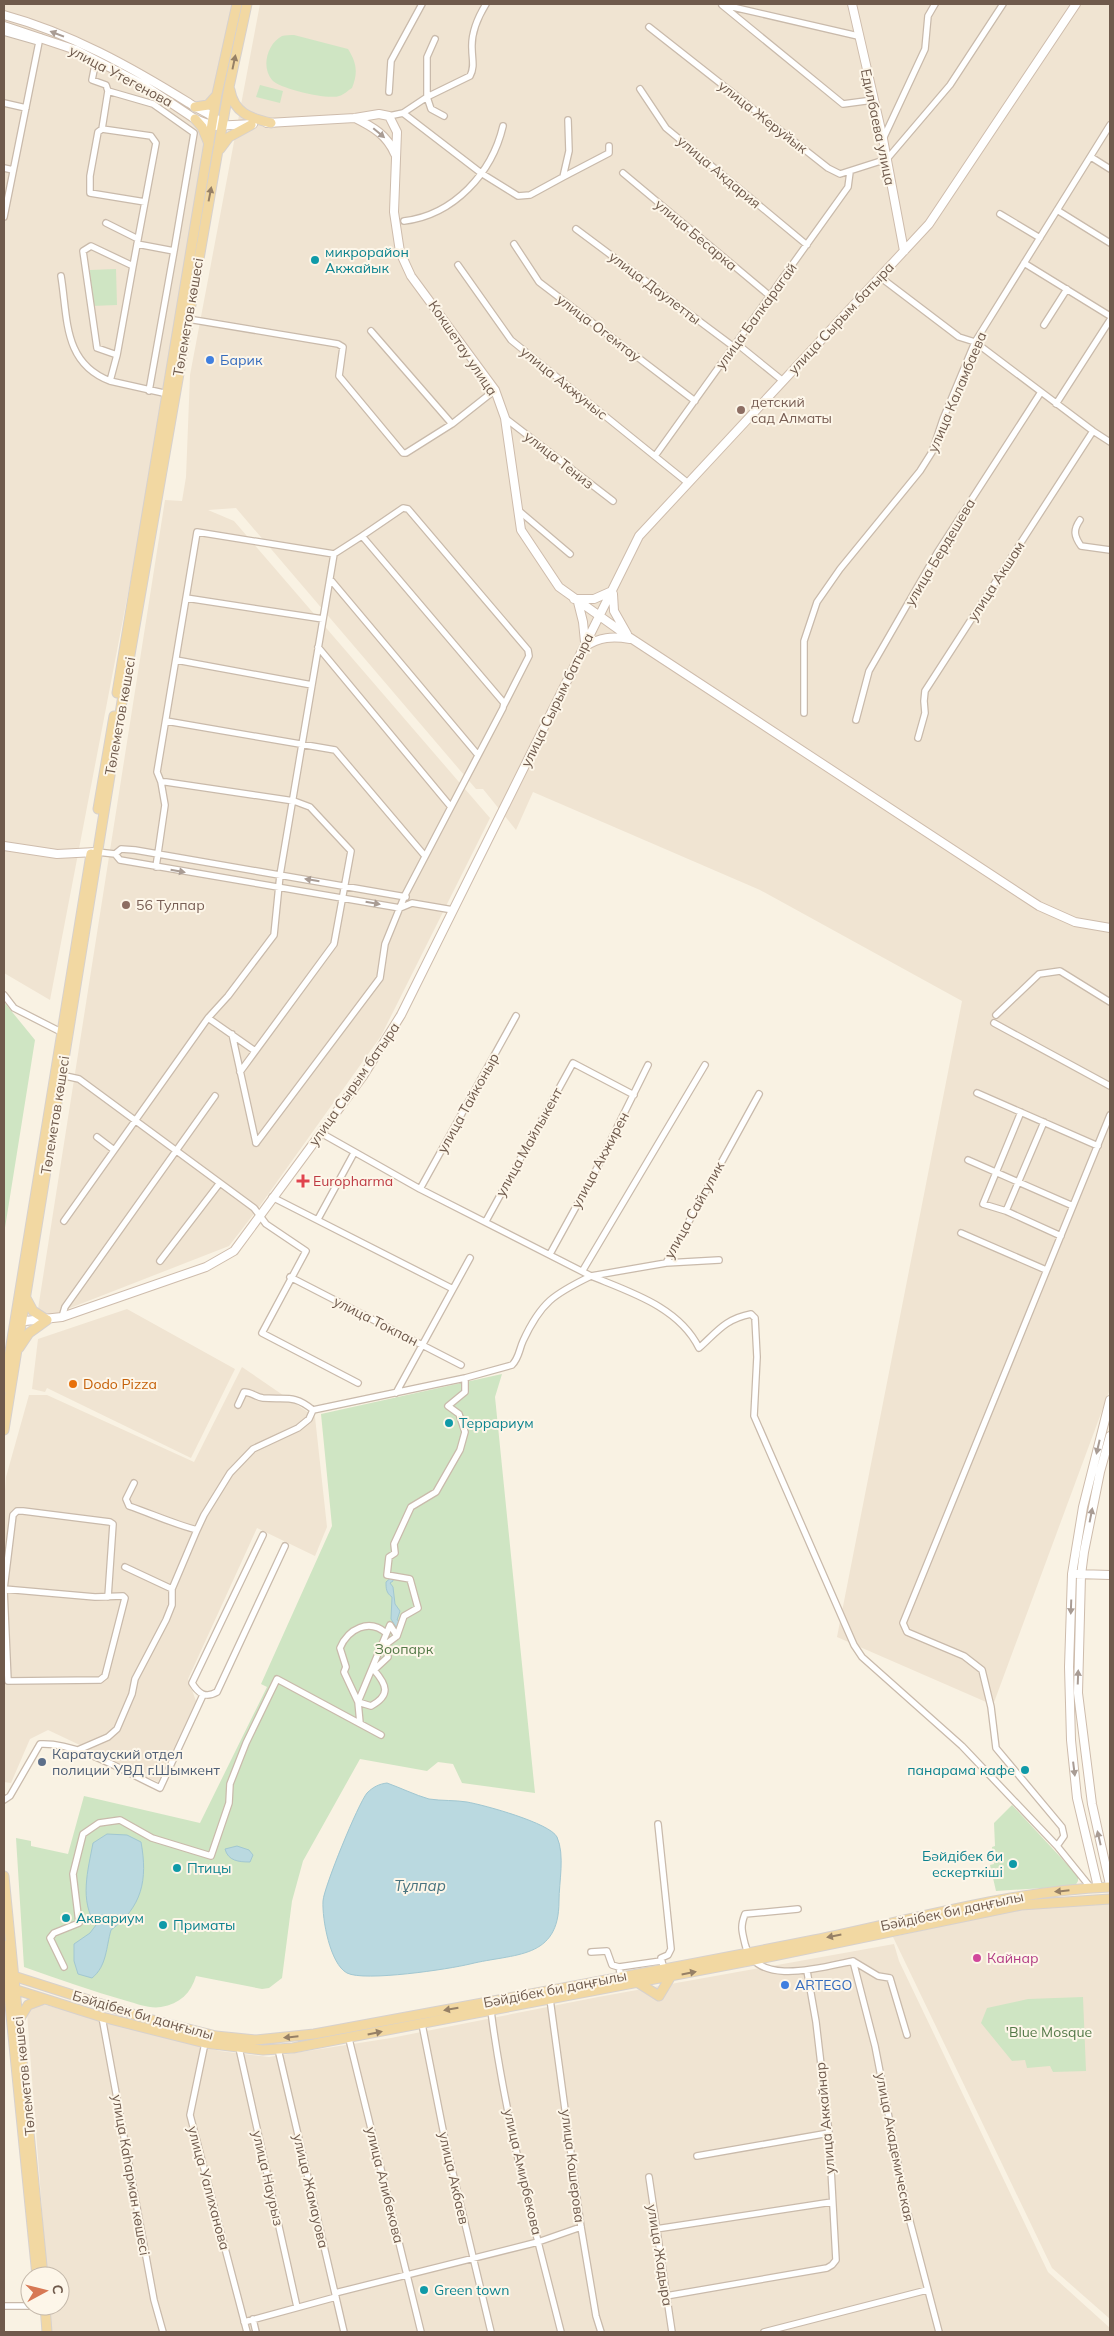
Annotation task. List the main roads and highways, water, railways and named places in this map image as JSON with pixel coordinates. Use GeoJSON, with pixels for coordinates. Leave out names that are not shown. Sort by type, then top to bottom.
{"type":"FeatureCollection","features":[{"type":"Feature","properties":{"kind":"main road","name":"Төлеметов көшесі"},"geometry":{"type":"LineString","coordinates":[[4,1430],[18,1350],[18,1322],[26,1297],[61,1075],[79,944],[168,394],[174,379],[188,319],[214,149],[214,115],[237,4]]}},
{"type":"Feature","properties":{"kind":"main road","name":"Төлеметов көшесі"},"geometry":{"type":"LineString","coordinates":[[94,852],[214,149],[224,125],[229,87],[246,4]]}},
{"type":"Feature","properties":{"kind":"main road","name":"Едилбаева улица"},"geometry":{"type":"LineString","coordinates":[[852,4],[883,139],[904,251]]}},
{"type":"Feature","properties":{"kind":"main road","name":"улица Сырым батыра"},"geometry":{"type":"LineString","coordinates":[[18,1322],[62,1317],[215,1263],[234,1251],[363,1076],[401,1015],[639,536],[929,224],[1076,4]]}},
{"type":"Feature","properties":{"kind":"main road"},"geometry":{"type":"LineString","coordinates":[[4,15],[89,47],[144,74],[195,107],[214,115],[224,125]]}},
{"type":"Feature","properties":{"kind":"main road","name":"улица Утегенова"},"geometry":{"type":"LineString","coordinates":[[4,26],[96,60],[144,85],[195,119],[213,126],[355,118],[379,114],[390,116]]}},
{"type":"Feature","properties":{"kind":"main road"},"geometry":{"type":"LineString","coordinates":[[229,87],[232,99],[239,111],[254,119],[271,123]]}},
{"type":"Feature","properties":{"kind":"main road"},"geometry":{"type":"LineString","coordinates":[[195,107],[210,103],[218,94]]}},
{"type":"Feature","properties":{"kind":"main road","name":"Кокшетау улица"},"geometry":{"type":"LineString","coordinates":[[390,116],[396,132],[394,212],[400,252],[411,276],[495,390],[505,418],[516,508],[521,530],[559,587],[631,639],[1038,906],[1075,922],[1110,928]]}},
{"type":"Feature","properties":{"kind":"main road"},"geometry":{"type":"LineString","coordinates":[[355,118],[381,133],[390,143],[396,156]]}},
{"type":"Feature","properties":{"kind":"main road"},"geometry":{"type":"LineString","coordinates":[[195,119],[214,149],[250,124]]}},
{"type":"Feature","properties":{"kind":"main road"},"geometry":{"type":"LineString","coordinates":[[614,588],[594,599],[575,600],[583,622],[584,646],[607,637],[631,639]]}},
{"type":"Feature","properties":{"kind":"main road"},"geometry":{"type":"LineString","coordinates":[[614,588],[612,598],[614,612],[631,639]]}},
{"type":"Feature","properties":{"kind":"main road"},"geometry":{"type":"LineString","coordinates":[[4,846],[57,854],[94,852]]}},
{"type":"Feature","properties":{"kind":"main road","name":"Төлеметов көшесі"},"geometry":{"type":"LineString","coordinates":[[4,1388],[18,1322],[61,1032],[79,944]]}},
{"type":"Feature","properties":{"kind":"main road"},"geometry":{"type":"LineString","coordinates":[[18,1350],[29,1333],[47,1320],[33,1312],[26,1297]]}},
{"type":"Feature","properties":{"kind":"main road"},"geometry":{"type":"LineString","coordinates":[[1094,1888],[1077,1798],[1070,1740],[1069,1667],[1072,1574],[1083,1507],[1110,1400]]}},
{"type":"Feature","properties":{"kind":"main road"},"geometry":{"type":"LineString","coordinates":[[1110,1436],[1100,1472],[1081,1575],[1078,1693],[1092,1804],[1110,1886]]}},
{"type":"Feature","properties":{"kind":"main road"},"geometry":{"type":"LineString","coordinates":[[1072,1574],[1110,1574]]}},
{"type":"Feature","properties":{"kind":"main road","name":"Төлеметов көшесі"},"geometry":{"type":"LineString","coordinates":[[4,1876],[9,1988],[7,2003],[36,2266]]}},
{"type":"Feature","properties":{"kind":"main road","name":"Бәйдібек би даңғылы"},"geometry":{"type":"LineString","coordinates":[[8,1975],[145,2018],[216,2036],[256,2040],[314,2034],[549,1995],[621,1981],[662,1965],[747,1953],[1019,1896],[1110,1886]]}},
{"type":"Feature","properties":{"kind":"main road","name":"Бәйдібек би даңғылы"},"geometry":{"type":"LineString","coordinates":[[621,1981],[637,1982],[671,1976],[1021,1905],[1110,1899]]}},
{"type":"Feature","properties":{"kind":"main road","name":"Төлеметов көшесі"},"geometry":{"type":"LineString","coordinates":[[4,1945],[8,1975]]}},
{"type":"Feature","properties":{"kind":"main road"},"geometry":{"type":"LineString","coordinates":[[637,1982],[659,1996],[671,1976]]}},
{"type":"Feature","properties":{"kind":"main road","name":"Төлеметов көшесі"},"geometry":{"type":"LineString","coordinates":[[9,1988],[19,2020],[42,2266]]}},
{"type":"Feature","properties":{"kind":"main road","name":"Бәйдібек би даңғылы"},"geometry":{"type":"LineString","coordinates":[[9,1988],[102,2016],[205,2043],[239,2048],[278,2049],[349,2039],[491,2011],[549,1995]]}},
{"type":"Feature","properties":{"kind":"main road"},"geometry":{"type":"LineString","coordinates":[[19,2020],[28,2005],[45,1999]]}},
{"type":"Feature","properties":{"kind":"main road"},"geometry":{"type":"LineString","coordinates":[[40,2316],[41,2332]]}},
{"type":"Feature","properties":{"kind":"main road"},"geometry":{"type":"LineString","coordinates":[[46,2316],[47,2332]]}},
{"type":"Feature","properties":{"kind":"water"},"geometry":{"type":"Polygon","coordinates":[[[393,1576],[393,1581],[390,1583],[393,1587],[395,1604],[400,1611],[397,1620],[400,1621],[400,1626],[396,1627],[391,1619],[392,1597],[387,1592],[386,1586],[386,1582],[393,1576]]]}},
{"type":"Feature","properties":{"kind":"water","name":"Тұлпар"},"geometry":{"type":"Polygon","coordinates":[[[387,1783],[429,1799],[467,1802],[501,1811],[542,1826],[557,1837],[561,1852],[561,1869],[557,1920],[551,1934],[543,1944],[518,1955],[407,1974],[356,1975],[347,1973],[341,1968],[328,1940],[323,1901],[342,1846],[363,1800],[372,1789],[387,1783]]]}},
{"type":"Feature","properties":{"kind":"water"},"geometry":{"type":"Polygon","coordinates":[[[107,1834],[127,1835],[141,1842],[144,1869],[143,1880],[136,1902],[130,1912],[111,1930],[101,1968],[92,1978],[78,1974],[74,1961],[74,1944],[90,1933],[96,1925],[91,1916],[86,1896],[87,1874],[93,1843],[107,1834]]]}},
{"type":"Feature","properties":{"kind":"water"},"geometry":{"type":"Polygon","coordinates":[[[237,1846],[249,1850],[253,1855],[250,1862],[238,1861],[226,1853],[225,1849],[237,1846]]]}},
{"type":"Feature","properties":{"kind":"place","name":"микрорайон Акжайык"},"geometry":{"type":"Point","coordinates":[315,260]}},
{"type":"Feature","properties":{"kind":"place","name":"Барик"},"geometry":{"type":"Point","coordinates":[210,360]}},
{"type":"Feature","properties":{"kind":"place","name":"детский сад Алматы"},"geometry":{"type":"Point","coordinates":[741,410]}},
{"type":"Feature","properties":{"kind":"place","name":"56 Тулпар"},"geometry":{"type":"Point","coordinates":[126,905]}},
{"type":"Feature","properties":{"kind":"place","name":"Europharma"},"geometry":{"type":"Point","coordinates":[303,1181]}},
{"type":"Feature","properties":{"kind":"place","name":"Dodo Pizza"},"geometry":{"type":"Point","coordinates":[73,1384]}},
{"type":"Feature","properties":{"kind":"place","name":"Террариум"},"geometry":{"type":"Point","coordinates":[449,1423]}},
{"type":"Feature","properties":{"kind":"place","name":"Каратауский отдел полиции УВД г.Шымкент"},"geometry":{"type":"Point","coordinates":[42,1762]}},
{"type":"Feature","properties":{"kind":"place","name":"панарама кафе"},"geometry":{"type":"Point","coordinates":[1025,1770]}},
{"type":"Feature","properties":{"kind":"place","name":"Бәйдібек би ескерткіші"},"geometry":{"type":"Point","coordinates":[1013,1864]}},
{"type":"Feature","properties":{"kind":"place","name":"Птицы"},"geometry":{"type":"Point","coordinates":[177,1868]}},
{"type":"Feature","properties":{"kind":"place","name":"Аквариум"},"geometry":{"type":"Point","coordinates":[66,1918]}},
{"type":"Feature","properties":{"kind":"place","name":"Приматы"},"geometry":{"type":"Point","coordinates":[163,1925]}},
{"type":"Feature","properties":{"kind":"place","name":"Кайнар"},"geometry":{"type":"Point","coordinates":[977,1958]}},
{"type":"Feature","properties":{"kind":"place","name":"ARTEGO"},"geometry":{"type":"Point","coordinates":[785,1985]}},
{"type":"Feature","properties":{"kind":"place","name":"Green town"},"geometry":{"type":"Point","coordinates":[424,2290]}},
{"type":"Feature","properties":{"kind":"park label","name":"Зоопарк"},"geometry":{"type":"Point","coordinates":[404,1649]}},
{"type":"Feature","properties":{"kind":"park label","name":"'Blue Mosque"},"geometry":{"type":"Point","coordinates":[1049,2032]}}]}
